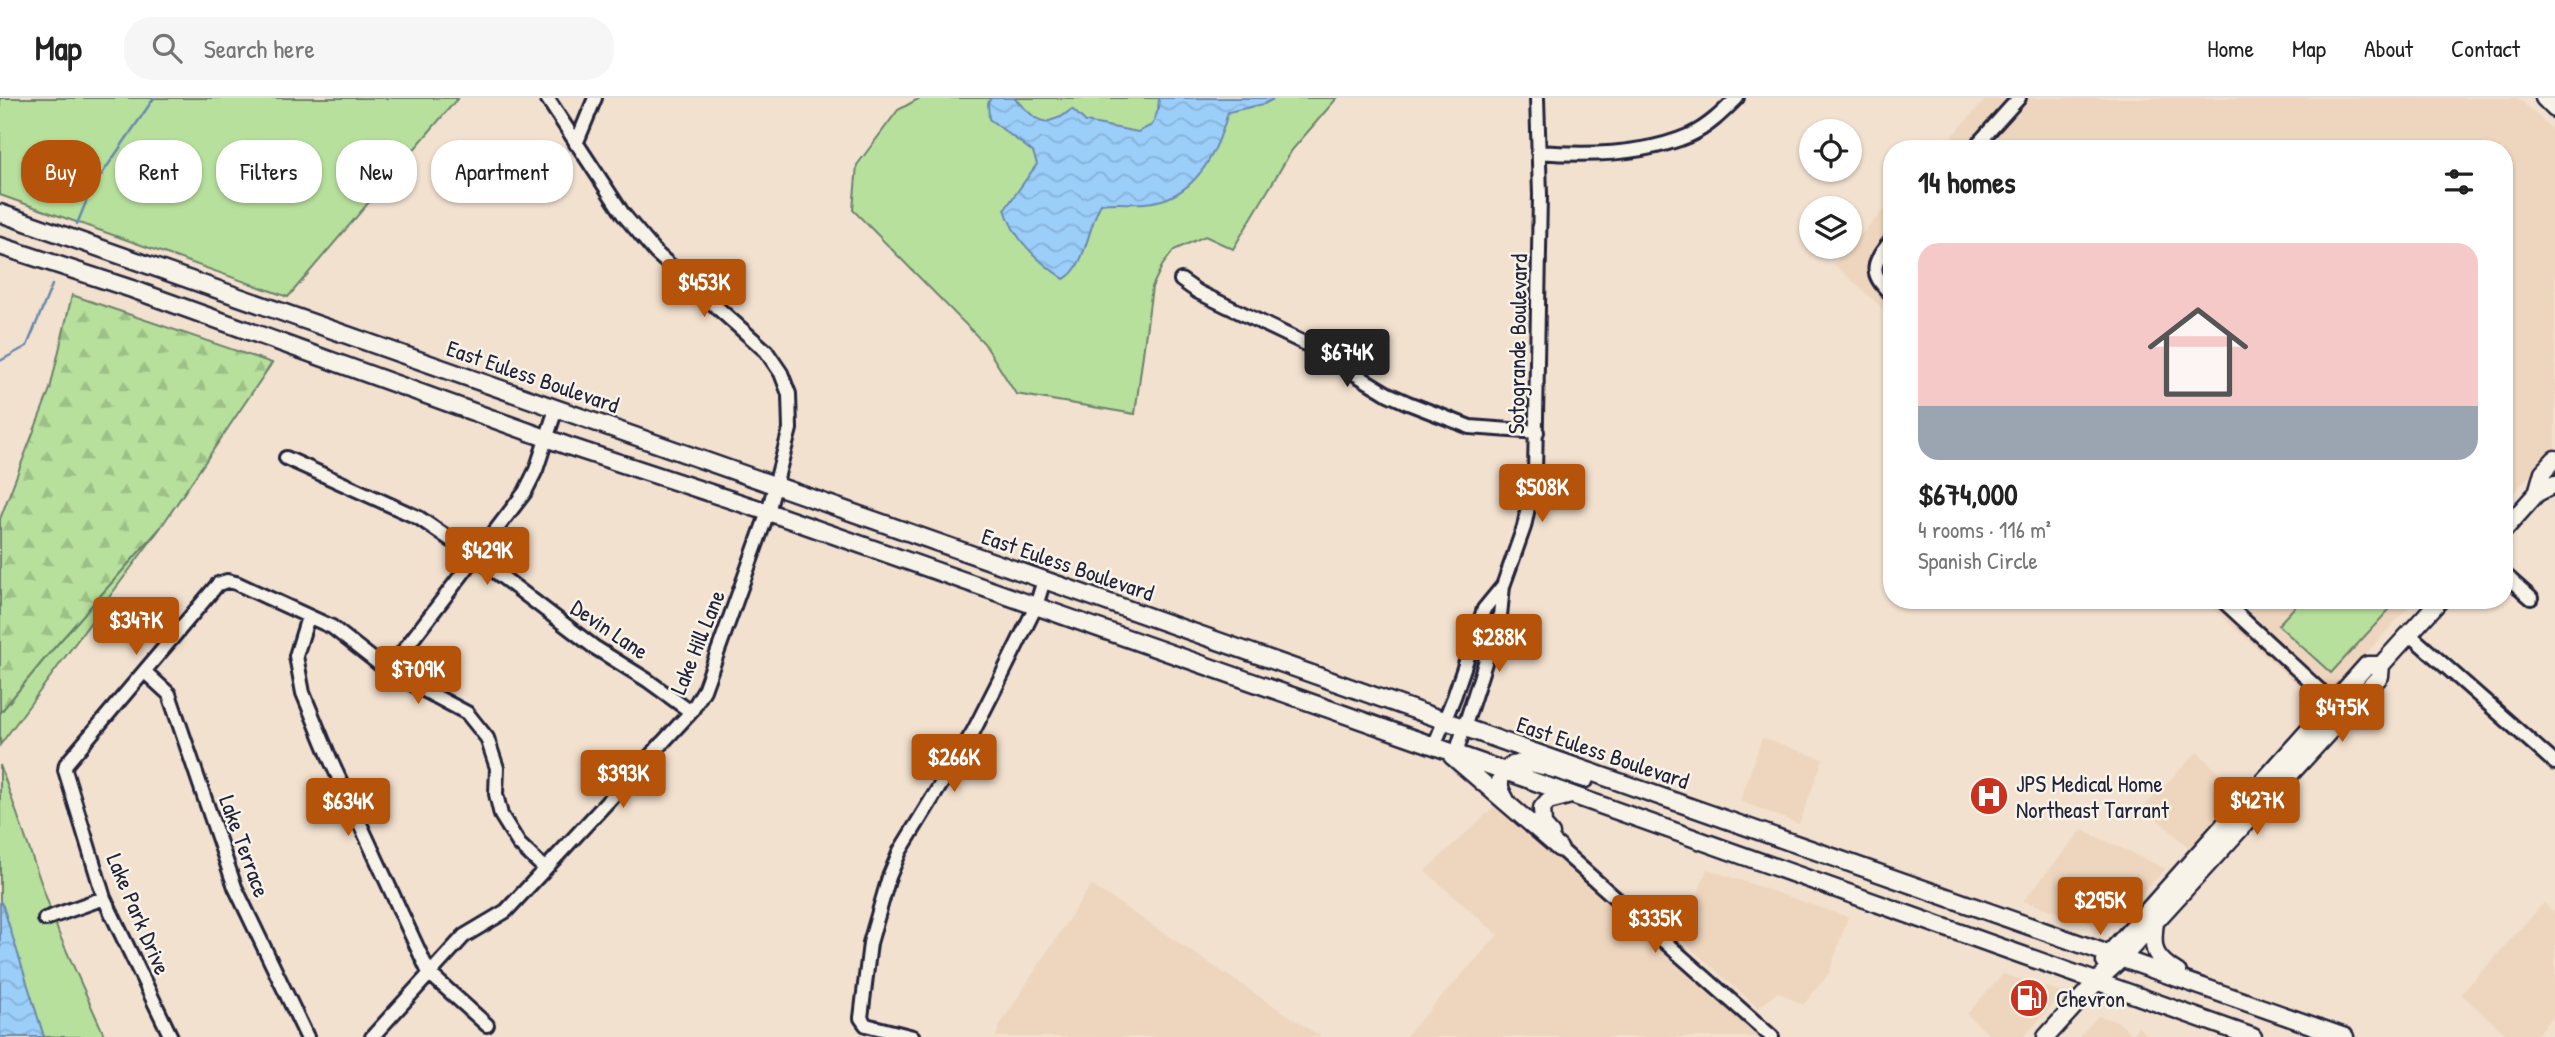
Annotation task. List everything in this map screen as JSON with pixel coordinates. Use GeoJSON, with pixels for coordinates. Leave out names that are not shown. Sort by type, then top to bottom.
{"type":"FeatureCollection","features":[{"type":"Feature","properties":{"kind":"main road"},"geometry":{"type":"LineString","coordinates":[[2544,98],[2555,108]]}},
{"type":"Feature","properties":{"kind":"main road","name":"East Euless Boulevard"},"geometry":{"type":"LineString","coordinates":[[0,213],[2202,987]]}},
{"type":"Feature","properties":{"kind":"main road"},"geometry":{"type":"LineString","coordinates":[[0,246],[132,289],[546,438],[768,512],[1504,770],[2253,1037]]}},
{"type":"Feature","properties":{"kind":"main road"},"geometry":{"type":"LineString","coordinates":[[2537,493],[2543,472],[2555,459]]}},
{"type":"Feature","properties":{"kind":"main road"},"geometry":{"type":"LineString","coordinates":[[2513,520],[2537,493],[2555,484]]}},
{"type":"Feature","properties":{"kind":"main road"},"geometry":{"type":"LineString","coordinates":[[2046,1037],[2339,708],[2367,665],[2381,665],[2432,609]]}},
{"type":"Feature","properties":{"kind":"main road"},"geometry":{"type":"LineString","coordinates":[[1445,750],[1559,848]]}},
{"type":"Feature","properties":{"kind":"main road"},"geometry":{"type":"LineString","coordinates":[[1508,804],[1499,788],[1504,770],[1518,762],[1529,762],[1598,783],[1636,787]]}},
{"type":"Feature","properties":{"kind":"main road"},"geometry":{"type":"LineString","coordinates":[[1559,848],[1544,825],[1542,808],[1548,801],[1573,795]]}},
{"type":"Feature","properties":{"kind":"main road"},"geometry":{"type":"LineString","coordinates":[[1790,873],[1800,845]]}},
{"type":"Feature","properties":{"kind":"main road"},"geometry":{"type":"LineString","coordinates":[[2077,943],[2093,944],[2148,920]]}},
{"type":"Feature","properties":{"kind":"main road"},"geometry":{"type":"LineString","coordinates":[[2148,920],[2159,958],[2167,966],[2202,987],[2345,1037]]}},
{"type":"Feature","properties":{"kind":"street","name":"Lake Hill Lane"},"geometry":{"type":"LineString","coordinates":[[372,1037],[464,936],[506,911],[691,712],[704,690],[768,512],[790,429],[792,413],[789,394],[781,373],[766,351],[656,253],[623,214],[547,98]]}},
{"type":"Feature","properties":{"kind":"street"},"geometry":{"type":"LineString","coordinates":[[576,144],[595,98]]}},
{"type":"Feature","properties":{"kind":"street","name":"Sotogrande Boulevard"},"geometry":{"type":"LineString","coordinates":[[1445,750],[1465,727],[1500,617],[1503,586],[1524,527],[1535,474],[1541,195],[1537,98]]}},
{"type":"Feature","properties":{"kind":"street"},"geometry":{"type":"LineString","coordinates":[[1538,152],[1612,153],[1665,144],[1708,125],[1737,98]]}},
{"type":"Feature","properties":{"kind":"street"},"geometry":{"type":"LineString","coordinates":[[1981,140],[2019,98]]}},
{"type":"Feature","properties":{"kind":"street"},"geometry":{"type":"LineString","coordinates":[[1883,252],[1876,261],[1875,273],[1883,286]]}},
{"type":"Feature","properties":{"kind":"street"},"geometry":{"type":"LineString","coordinates":[[1181,280],[1198,292],[1306,344],[1409,404],[1470,427],[1536,432]]}},
{"type":"Feature","properties":{"kind":"street"},"geometry":{"type":"LineString","coordinates":[[388,671],[525,492],[536,470],[556,409]]}},
{"type":"Feature","properties":{"kind":"street","name":"Devin Lane"},"geometry":{"type":"LineString","coordinates":[[286,458],[419,518],[476,557],[594,647],[691,712]]}},
{"type":"Feature","properties":{"kind":"street"},"geometry":{"type":"LineString","coordinates":[[913,1037],[866,1025],[860,1018],[870,943],[889,877],[900,851],[973,732],[1036,606],[1044,580]]}},
{"type":"Feature","properties":{"kind":"street"},"geometry":{"type":"LineString","coordinates":[[145,672],[218,584],[227,581],[332,628],[388,671],[467,713],[487,738],[497,768],[496,794],[501,815],[519,844],[545,869]]}},
{"type":"Feature","properties":{"kind":"street"},"geometry":{"type":"LineString","coordinates":[[2513,582],[2531,598]]}},
{"type":"Feature","properties":{"kind":"street","name":"Sotogrande Boulevard"},"geometry":{"type":"LineString","coordinates":[[1445,750],[1445,720],[1484,609],[1503,586]]}},
{"type":"Feature","properties":{"kind":"street"},"geometry":{"type":"LineString","coordinates":[[2232,609],[2339,708]]}},
{"type":"Feature","properties":{"kind":"street"},"geometry":{"type":"LineString","coordinates":[[308,617],[296,656],[303,693],[331,761],[429,973],[487,1025]]}},
{"type":"Feature","properties":{"kind":"street"},"geometry":{"type":"LineString","coordinates":[[2409,634],[2555,763]]}},
{"type":"Feature","properties":{"kind":"street","name":"Lake Park Drive"},"geometry":{"type":"LineString","coordinates":[[145,672],[66,764],[65,770],[104,898],[171,1037]]}},
{"type":"Feature","properties":{"kind":"street","name":"Lake Terrace"},"geometry":{"type":"LineString","coordinates":[[145,672],[169,694],[235,887],[307,1037]]}},
{"type":"Feature","properties":{"kind":"street"},"geometry":{"type":"LineString","coordinates":[[1559,848],[1772,1037]]}},
{"type":"Feature","properties":{"kind":"street"},"geometry":{"type":"LineString","coordinates":[[45,919],[104,898]]}},
{"type":"Feature","properties":{"kind":"shaded area"},"geometry":{"type":"Polygon","coordinates":[[[1987,98],[2518,98],[2555,132],[2555,448],[2513,493],[2513,140],[1948,140],[1987,98]]]}},
{"type":"Feature","properties":{"kind":"shaded area"},"geometry":{"type":"Polygon","coordinates":[[[1883,211],[1883,309],[1834,264],[1839,259],[1862,259],[1862,234],[1883,211]]]}},
{"type":"Feature","properties":{"kind":"shaded area"},"geometry":{"type":"Polygon","coordinates":[[[2214,609],[2407,609],[2319,705],[2214,609]]]}},
{"type":"Feature","properties":{"kind":"shaded area"},"geometry":{"type":"Polygon","coordinates":[[[1762,738],[1823,759],[1799,824],[1740,801],[1762,738]]]}},
{"type":"Feature","properties":{"kind":"shaded area"},"geometry":{"type":"Polygon","coordinates":[[[2197,752],[2240,792],[2189,848],[2144,807],[2197,752]]]}},
{"type":"Feature","properties":{"kind":"shaded area"},"geometry":{"type":"Polygon","coordinates":[[[1498,803],[1763,1037],[1405,1037],[1498,935],[1425,871],[1498,803]]]}},
{"type":"Feature","properties":{"kind":"shaded area"},"geometry":{"type":"Polygon","coordinates":[[[2082,830],[2166,869],[2120,914],[2101,926],[2023,901],[2082,830]]]}},
{"type":"Feature","properties":{"kind":"shaded area"},"geometry":{"type":"Polygon","coordinates":[[[1707,869],[1848,917],[1829,973],[1803,1005],[1778,992],[1758,1008],[1681,940],[1707,869]]]}},
{"type":"Feature","properties":{"kind":"shaded area"},"geometry":{"type":"Polygon","coordinates":[[[1091,885],[1321,1037],[996,1037],[1001,1023],[1091,885]]]}},
{"type":"Feature","properties":{"kind":"shaded area"},"geometry":{"type":"Polygon","coordinates":[[[2544,903],[2555,913],[2555,1015],[2535,1037],[2509,1037],[2461,994],[2544,903]]]}},
{"type":"Feature","properties":{"kind":"shaded area"},"geometry":{"type":"Polygon","coordinates":[[[2003,974],[2059,991],[2057,1001],[2023,1037],[1991,1037],[1967,1014],[2003,974]]]}},
{"type":"Feature","properties":{"kind":"shaded area"},"geometry":{"type":"Polygon","coordinates":[[[2098,1016],[2117,1021],[2132,1034],[2138,1027],[2149,1037],[2079,1037],[2098,1016]]]}},
{"type":"Feature","properties":{"kind":"green space"},"geometry":{"type":"Polygon","coordinates":[[[0,98],[458,98],[417,146],[417,140],[336,140],[336,203],[368,203],[288,297],[23,203],[101,203],[101,140],[21,140],[21,202],[0,195],[0,98]]]}},
{"type":"Feature","properties":{"kind":"green space"},"geometry":{"type":"Polygon","coordinates":[[[920,98],[1337,98],[1292,150],[1233,249],[1205,236],[1174,250],[1162,266],[1152,287],[1135,414],[1016,394],[984,343],[853,210],[857,165],[898,110],[920,98]]]}},
{"type":"Feature","properties":{"kind":"green space"},"geometry":{"type":"Polygon","coordinates":[[[72,295],[272,363],[161,527],[0,713],[0,519],[50,389],[72,295]]]}},
{"type":"Feature","properties":{"kind":"green space"},"geometry":{"type":"Polygon","coordinates":[[[161,527],[0,745],[0,713],[161,527]]]}},
{"type":"Feature","properties":{"kind":"green space"},"geometry":{"type":"Polygon","coordinates":[[[2293,609],[2390,609],[2331,673],[2278,625],[2293,609]]]}},
{"type":"Feature","properties":{"kind":"green space"},"geometry":{"type":"Polygon","coordinates":[[[0,765],[59,934],[105,1037],[44,1037],[0,901],[0,765]]]}},
{"type":"Feature","properties":{"kind":"water"},"geometry":{"type":"Polygon","coordinates":[[[991,98],[1014,98],[1035,118],[1046,122],[1061,117],[1072,109],[1086,122],[1138,132],[1152,125],[1159,98],[1275,98],[1264,104],[1228,112],[1210,158],[1190,184],[1177,193],[1162,200],[1145,203],[1101,204],[1082,256],[1077,266],[1064,279],[1028,249],[1009,220],[1005,209],[1037,164],[1033,152],[989,119],[988,103],[991,98]]]}},
{"type":"Feature","properties":{"kind":"water"},"geometry":{"type":"Polygon","coordinates":[[[0,901],[3,906],[44,1037],[0,1037],[0,901]]]}},
{"type":"Feature","properties":{"kind":"waterway"},"geometry":{"type":"LineString","coordinates":[[77,224],[91,190],[154,98]]}},
{"type":"Feature","properties":{"kind":"waterway"},"geometry":{"type":"LineString","coordinates":[[0,361],[27,346],[52,285]]}},
{"type":"Feature","properties":{"kind":"place","name":"JPS Medical Home Northeast Tarrant"},"geometry":{"type":"Point","coordinates":[1989,796]}},
{"type":"Feature","properties":{"kind":"place","name":"Chevron"},"geometry":{"type":"Point","coordinates":[2029,998]}}]}
